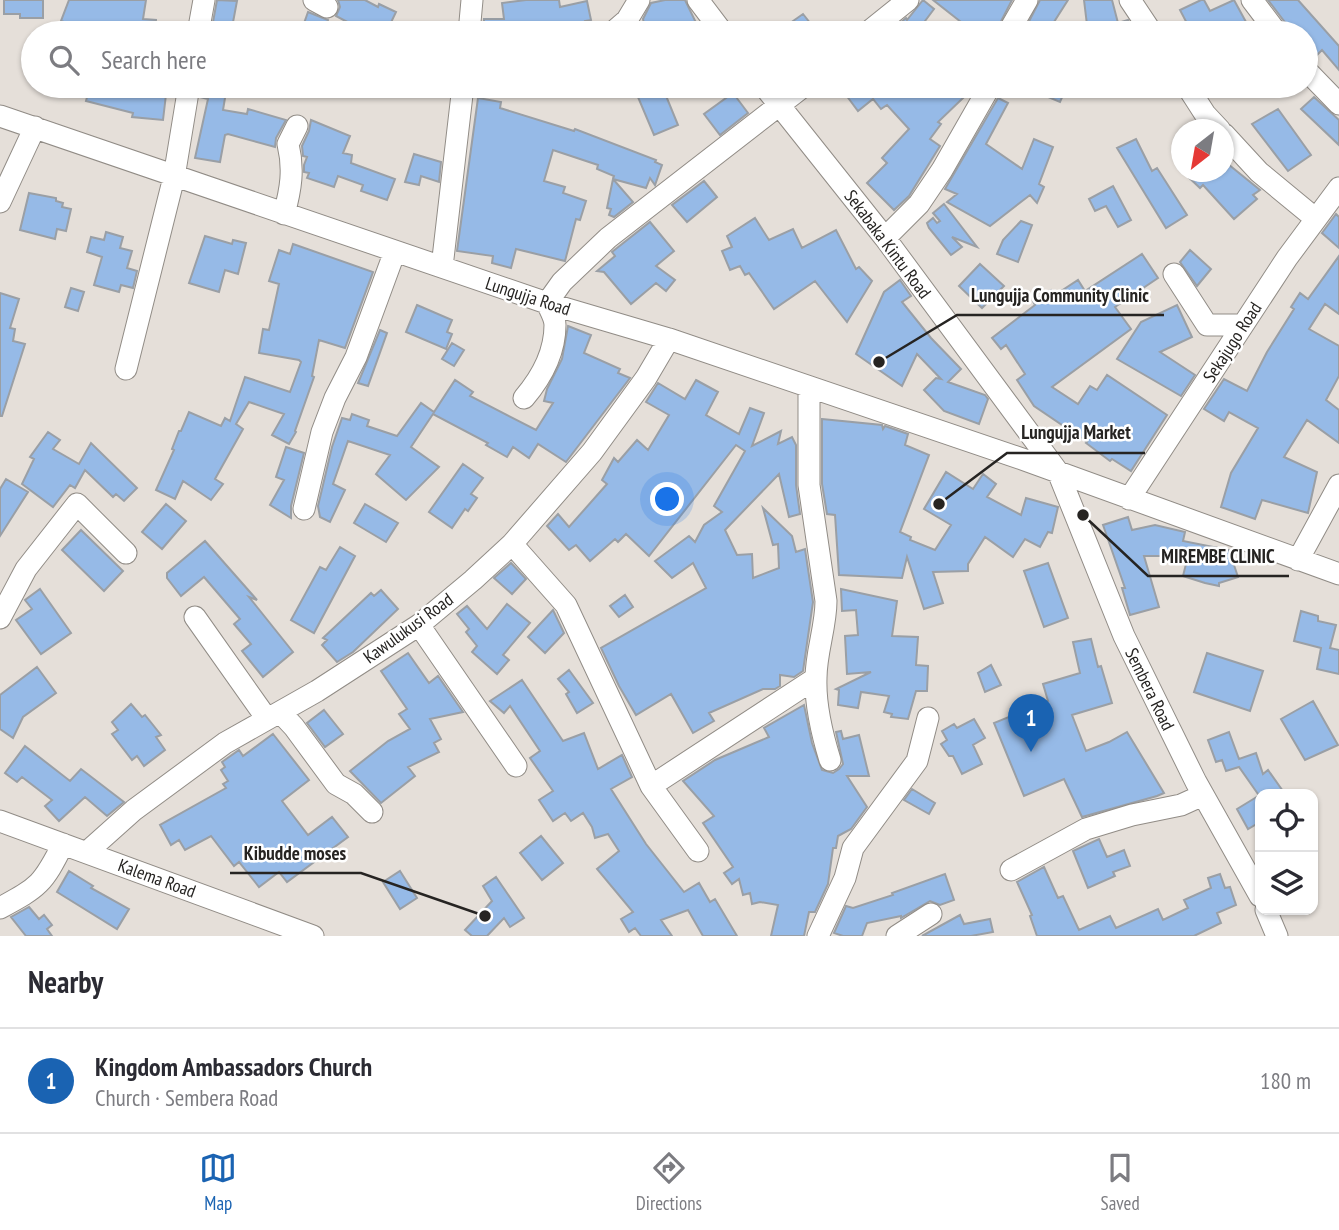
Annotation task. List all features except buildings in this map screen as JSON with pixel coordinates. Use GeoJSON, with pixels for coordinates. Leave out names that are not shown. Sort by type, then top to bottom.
{"type":"FeatureCollection","features":[{"type":"Feature","properties":{"kind":"street"},"geometry":{"type":"LineString","coordinates":[[200,21],[204,0]]}},
{"type":"Feature","properties":{"kind":"street"},"geometry":{"type":"LineString","coordinates":[[470,21],[472,0]]}},
{"type":"Feature","properties":{"kind":"street"},"geometry":{"type":"LineString","coordinates":[[626,21],[639,0]]}},
{"type":"Feature","properties":{"kind":"street"},"geometry":{"type":"LineString","coordinates":[[698,0],[714,21]]}},
{"type":"Feature","properties":{"kind":"street"},"geometry":{"type":"LineString","coordinates":[[882,21],[908,0]]}},
{"type":"Feature","properties":{"kind":"street"},"geometry":{"type":"LineString","coordinates":[[1015,21],[1027,0]]}},
{"type":"Feature","properties":{"kind":"street"},"geometry":{"type":"LineString","coordinates":[[1130,0],[1144,21]]}},
{"type":"Feature","properties":{"kind":"street"},"geometry":{"type":"LineString","coordinates":[[1252,0],[1268,21]]}},
{"type":"Feature","properties":{"kind":"street"},"geometry":{"type":"LineString","coordinates":[[1318,82],[1339,104]]}},
{"type":"Feature","properties":{"kind":"street"},"geometry":{"type":"LineString","coordinates":[[126,369],[174,177],[188,98]]}},
{"type":"Feature","properties":{"kind":"street"},"geometry":{"type":"LineString","coordinates":[[442,267],[462,98]]}},
{"type":"Feature","properties":{"kind":"street","name":"Sekabaka Kintu Road"},"geometry":{"type":"LineString","coordinates":[[774,98],[885,239],[1058,472]]}},
{"type":"Feature","properties":{"kind":"street"},"geometry":{"type":"LineString","coordinates":[[524,398],[541,379],[549,356],[555,323],[547,303],[562,282],[608,238],[790,98]]}},
{"type":"Feature","properties":{"kind":"street"},"geometry":{"type":"LineString","coordinates":[[885,239],[919,204],[983,98]]}},
{"type":"Feature","properties":{"kind":"street"},"geometry":{"type":"LineString","coordinates":[[1194,98],[1210,119]]}},
{"type":"Feature","properties":{"kind":"street","name":"Lungujja Road"},"geometry":{"type":"LineString","coordinates":[[0,116],[547,303],[669,339],[1058,472],[1339,574]]}},
{"type":"Feature","properties":{"kind":"street"},"geometry":{"type":"LineString","coordinates":[[284,214],[292,186],[292,161],[288,144],[298,126]]}},
{"type":"Feature","properties":{"kind":"street"},"geometry":{"type":"LineString","coordinates":[[0,202],[35,127]]}},
{"type":"Feature","properties":{"kind":"street"},"geometry":{"type":"LineString","coordinates":[[1234,146],[1259,172],[1316,219]]}},
{"type":"Feature","properties":{"kind":"street","name":"Sekajugo Road"},"geometry":{"type":"LineString","coordinates":[[1129,499],[1243,325],[1339,188]]}},
{"type":"Feature","properties":{"kind":"street"},"geometry":{"type":"LineString","coordinates":[[304,509],[322,432],[335,398],[356,357],[394,251]]}},
{"type":"Feature","properties":{"kind":"street"},"geometry":{"type":"LineString","coordinates":[[1174,274],[1207,325],[1243,325]]}},
{"type":"Feature","properties":{"kind":"street","name":"Kawulukusi Road"},"geometry":{"type":"LineString","coordinates":[[87,852],[134,810],[225,743],[419,625],[473,580],[512,544],[592,452],[646,378],[669,339]]}},
{"type":"Feature","properties":{"kind":"street"},"geometry":{"type":"LineString","coordinates":[[809,387],[809,485],[826,601],[816,678],[821,731],[830,760]]}},
{"type":"Feature","properties":{"kind":"street","name":"Sembera Road"},"geometry":{"type":"LineString","coordinates":[[1058,472],[1124,636],[1203,795],[1255,888]]}},
{"type":"Feature","properties":{"kind":"street"},"geometry":{"type":"LineString","coordinates":[[1298,560],[1339,485]]}},
{"type":"Feature","properties":{"kind":"street"},"geometry":{"type":"LineString","coordinates":[[0,618],[26,569],[77,504],[126,553]]}},
{"type":"Feature","properties":{"kind":"street"},"geometry":{"type":"LineString","coordinates":[[512,544],[566,605],[651,786],[698,851]]}},
{"type":"Feature","properties":{"kind":"street"},"geometry":{"type":"LineString","coordinates":[[195,617],[273,716],[294,727],[335,784],[354,794],[372,812]]}},
{"type":"Feature","properties":{"kind":"street"},"geometry":{"type":"LineString","coordinates":[[419,625],[516,766]]}},
{"type":"Feature","properties":{"kind":"street"},"geometry":{"type":"LineString","coordinates":[[651,786],[816,678]]}},
{"type":"Feature","properties":{"kind":"street"},"geometry":{"type":"LineString","coordinates":[[818,936],[845,878],[853,848],[917,761],[928,718]]}},
{"type":"Feature","properties":{"kind":"street"},"geometry":{"type":"LineString","coordinates":[[1012,870],[1086,829],[1132,815],[1181,805],[1203,795]]}},
{"type":"Feature","properties":{"kind":"street","name":"Kalema Road"},"geometry":{"type":"LineString","coordinates":[[0,821],[313,936]]}},
{"type":"Feature","properties":{"kind":"street"},"geometry":{"type":"LineString","coordinates":[[0,908],[31,892],[43,881],[63,844]]}},
{"type":"Feature","properties":{"kind":"street"},"geometry":{"type":"LineString","coordinates":[[897,936],[931,914]]}},
{"type":"Feature","properties":{"kind":"street"},"geometry":{"type":"LineString","coordinates":[[1268,915],[1277,936]]}},
{"type":"Feature","properties":{"kind":"place","name":"Lungujja Community Clinic"},"geometry":{"type":"Point","coordinates":[879,362]}},
{"type":"Feature","properties":{"kind":"place","name":"Lungujja Market"},"geometry":{"type":"Point","coordinates":[939,504]}},
{"type":"Feature","properties":{"kind":"place","name":"MIREMBE CLINIC"},"geometry":{"type":"Point","coordinates":[1083,515]}},
{"type":"Feature","properties":{"kind":"place","name":"Kingdom Ambassadors Church"},"geometry":{"type":"Point","coordinates":[1031,752]}},
{"type":"Feature","properties":{"kind":"place","name":"Kibudde moses"},"geometry":{"type":"Point","coordinates":[485,916]}}]}
